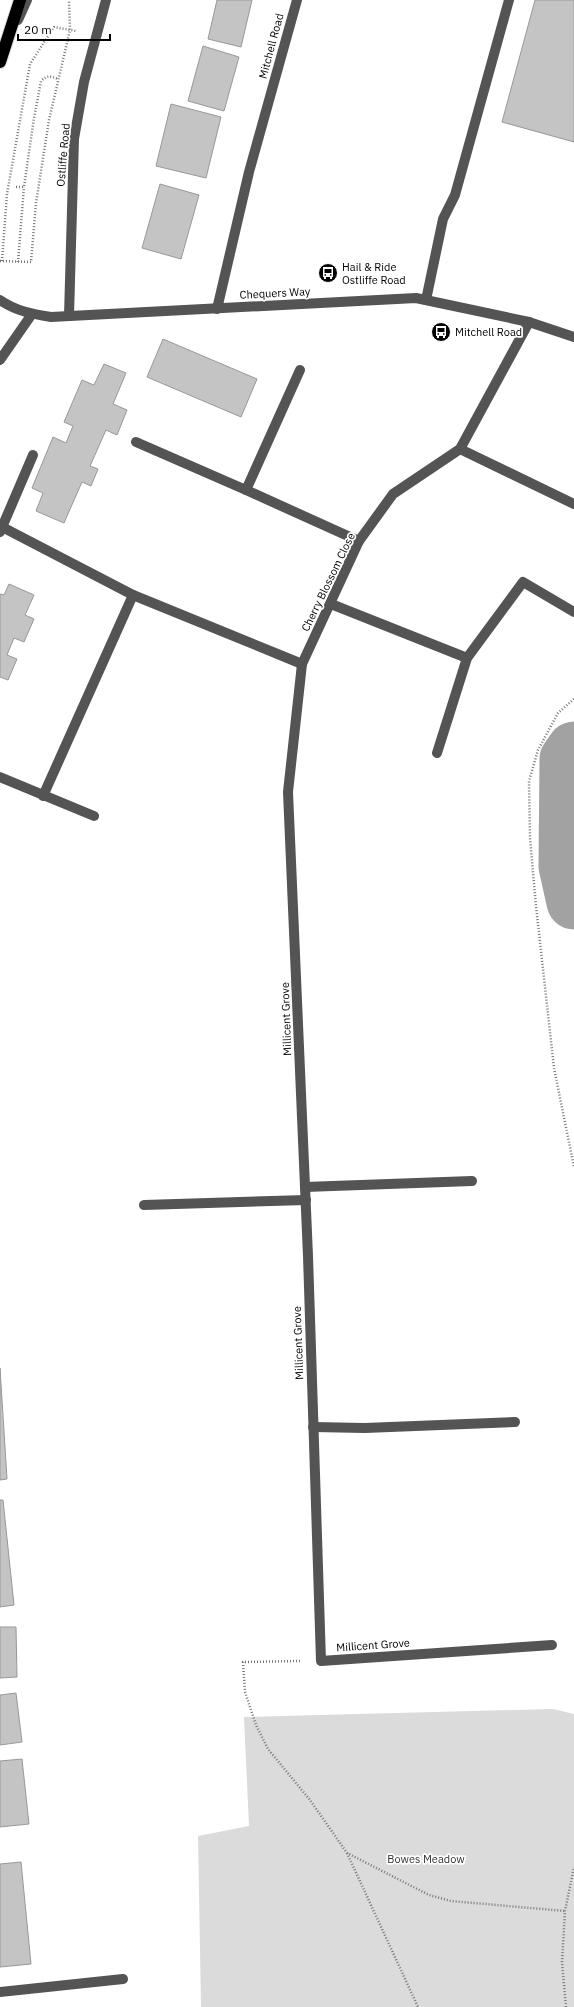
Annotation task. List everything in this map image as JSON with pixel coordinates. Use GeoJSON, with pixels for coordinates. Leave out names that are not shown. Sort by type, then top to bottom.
{"type":"FeatureCollection","features":[{"type":"Feature","properties":{"kind":"highway"},"geometry":{"type":"LineString","coordinates":[[0,61],[20,0]]}},
{"type":"Feature","properties":{"kind":"street"},"geometry":{"type":"LineString","coordinates":[[0,61],[27,0]]}},
{"type":"Feature","properties":{"kind":"street","name":"Ostliffe Road"},"geometry":{"type":"LineString","coordinates":[[69,316],[71,188],[74,139],[84,82],[106,0]]}},
{"type":"Feature","properties":{"kind":"street","name":"Mitchell Road"},"geometry":{"type":"LineString","coordinates":[[217,309],[249,172],[297,0]]}},
{"type":"Feature","properties":{"kind":"street"},"geometry":{"type":"LineString","coordinates":[[426,300],[442,219],[455,195],[509,0]]}},
{"type":"Feature","properties":{"kind":"street","name":"Chequers Way"},"geometry":{"type":"LineString","coordinates":[[0,300],[11,308],[32,314],[51,317],[416,298],[529,322],[574,337]]}},
{"type":"Feature","properties":{"kind":"street"},"geometry":{"type":"LineString","coordinates":[[0,360],[32,314]]}},
{"type":"Feature","properties":{"kind":"street","name":"Cherry Blossom Close"},"geometry":{"type":"LineString","coordinates":[[288,792],[302,664],[359,541],[393,494],[460,449],[529,322]]}},
{"type":"Feature","properties":{"kind":"street"},"geometry":{"type":"LineString","coordinates":[[246,490],[300,370]]}},
{"type":"Feature","properties":{"kind":"street"},"geometry":{"type":"LineString","coordinates":[[136,442],[359,541]]}},
{"type":"Feature","properties":{"kind":"street"},"geometry":{"type":"LineString","coordinates":[[460,449],[574,504]]}},
{"type":"Feature","properties":{"kind":"street"},"geometry":{"type":"LineString","coordinates":[[33,455],[1,530],[133,595],[302,664]]}},
{"type":"Feature","properties":{"kind":"street"},"geometry":{"type":"LineString","coordinates":[[437,753],[467,658],[523,582],[574,612]]}},
{"type":"Feature","properties":{"kind":"street"},"geometry":{"type":"LineString","coordinates":[[43,796],[133,595]]}},
{"type":"Feature","properties":{"kind":"street"},"geometry":{"type":"LineString","coordinates":[[331,604],[467,658]]}},
{"type":"Feature","properties":{"kind":"street"},"geometry":{"type":"LineString","coordinates":[[0,777],[94,816]]}},
{"type":"Feature","properties":{"kind":"street","name":"Millicent Grove"},"geometry":{"type":"LineString","coordinates":[[288,792],[306,1200],[321,1661],[552,1645]]}},
{"type":"Feature","properties":{"kind":"street"},"geometry":{"type":"LineString","coordinates":[[305,1188],[472,1181]]}},
{"type":"Feature","properties":{"kind":"street"},"geometry":{"type":"LineString","coordinates":[[144,1205],[306,1200]]}},
{"type":"Feature","properties":{"kind":"street"},"geometry":{"type":"LineString","coordinates":[[313,1427],[365,1428],[515,1422]]}},
{"type":"Feature","properties":{"kind":"street"},"geometry":{"type":"LineString","coordinates":[[0,1992],[123,1979]]}},
{"type":"Feature","properties":{"kind":"path"},"geometry":{"type":"LineString","coordinates":[[69,0],[70,30],[58,79],[42,164],[31,262],[1,261],[7,194],[30,64],[54,27],[70,30]]}},
{"type":"Feature","properties":{"kind":"path"},"geometry":{"type":"LineString","coordinates":[[18,262],[24,188],[41,81],[45,77],[50,76],[58,79]]}},
{"type":"Feature","properties":{"kind":"path"},"geometry":{"type":"LineString","coordinates":[[16,187],[24,188]]}},
{"type":"Feature","properties":{"kind":"path"},"geometry":{"type":"LineString","coordinates":[[574,698],[558,713],[538,750],[528,781],[530,838],[536,906],[553,1060],[574,1167]]}},
{"type":"Feature","properties":{"kind":"path"},"geometry":{"type":"LineString","coordinates":[[321,1661],[242,1662],[246,1692],[256,1725],[268,1749],[310,1800],[347,1853],[418,2007]]}},
{"type":"Feature","properties":{"kind":"path"},"geometry":{"type":"LineString","coordinates":[[347,1853],[429,1895],[451,1901],[565,1911]]}},
{"type":"Feature","properties":{"kind":"path"},"geometry":{"type":"LineString","coordinates":[[566,2007],[562,1962],[565,1911],[574,1867]]}},
{"type":"Feature","properties":{"kind":"green space"},"geometry":{"type":"Polygon","coordinates":[[[574,778],[574,847],[568,810],[574,778]]]}},
{"type":"Feature","properties":{"kind":"green space","name":"Bowes Meadow"},"geometry":{"type":"Polygon","coordinates":[[[553,1709],[574,1714],[574,2007],[201,2007],[198,1836],[249,1826],[244,1717],[553,1709]]]}},
{"type":"Feature","properties":{"kind":"building"},"geometry":{"type":"Polygon","coordinates":[[[217,0],[252,0],[241,47],[208,39],[217,0]]]}},
{"type":"Feature","properties":{"kind":"building"},"geometry":{"type":"Polygon","coordinates":[[[535,0],[574,0],[574,142],[502,122],[535,0]]]}},
{"type":"Feature","properties":{"kind":"building"},"geometry":{"type":"Polygon","coordinates":[[[203,46],[239,57],[224,111],[188,101],[203,46]]]}},
{"type":"Feature","properties":{"kind":"building"},"geometry":{"type":"Polygon","coordinates":[[[171,104],[221,117],[206,178],[156,166],[171,104]]]}},
{"type":"Feature","properties":{"kind":"building"},"geometry":{"type":"Polygon","coordinates":[[[160,184],[199,195],[181,259],[142,248],[160,184]]]}},
{"type":"Feature","properties":{"kind":"building"},"geometry":{"type":"Polygon","coordinates":[[[163,339],[257,379],[241,417],[147,377],[163,339]]]}},
{"type":"Feature","properties":{"kind":"building"},"geometry":{"type":"Polygon","coordinates":[[[104,364],[126,373],[113,404],[127,410],[117,435],[106,430],[90,466],[98,469],[91,486],[82,482],[64,523],[36,511],[43,493],[32,488],[53,437],[66,443],[73,426],[64,422],[82,380],[94,385],[104,364]]]}},
{"type":"Feature","properties":{"kind":"building"},"geometry":{"type":"Polygon","coordinates":[[[9,584],[34,595],[25,615],[34,619],[24,642],[14,638],[7,655],[17,659],[8,680],[0,677],[0,594],[4,595],[9,584]]]}},
{"type":"Feature","properties":{"kind":"building"},"geometry":{"type":"Polygon","coordinates":[[[0,1368],[7,1479],[0,1480],[0,1368]]]}},
{"type":"Feature","properties":{"kind":"building"},"geometry":{"type":"Polygon","coordinates":[[[0,1500],[3,1500],[14,1605],[0,1607],[0,1500]]]}},
{"type":"Feature","properties":{"kind":"building"},"geometry":{"type":"Polygon","coordinates":[[[0,1627],[16,1627],[17,1677],[0,1678],[0,1627]]]}},
{"type":"Feature","properties":{"kind":"building"},"geometry":{"type":"Polygon","coordinates":[[[16,1693],[22,1742],[0,1745],[0,1695],[16,1693]]]}},
{"type":"Feature","properties":{"kind":"building"},"geometry":{"type":"Polygon","coordinates":[[[22,1759],[29,1824],[0,1827],[0,1761],[22,1759]]]}},
{"type":"Feature","properties":{"kind":"building"},"geometry":{"type":"Polygon","coordinates":[[[21,1862],[31,1964],[0,1967],[0,1864],[21,1862]]]}},
{"type":"Feature","properties":{"kind":"waterway"},"geometry":{"type":"LineString","coordinates":[[574,749],[567,759],[566,866],[574,902]]}},
{"type":"Feature","properties":{"kind":"place","name":"Hail & Ride Ostliffe Road"},"geometry":{"type":"Point","coordinates":[328,273]}},
{"type":"Feature","properties":{"kind":"place","name":"Mitchell Road"},"geometry":{"type":"Point","coordinates":[441,332]}}]}
